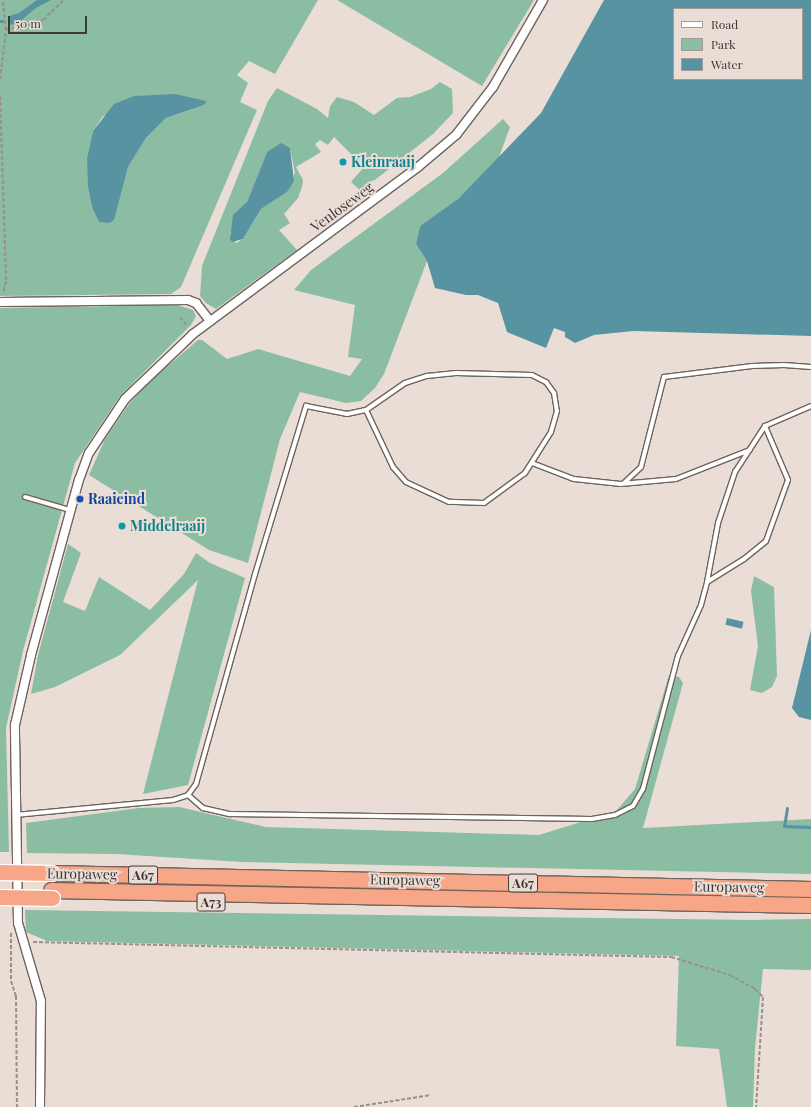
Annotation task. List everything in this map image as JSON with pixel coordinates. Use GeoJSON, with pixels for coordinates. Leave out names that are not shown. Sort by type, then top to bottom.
{"type":"FeatureCollection","features":[{"type":"Feature","properties":{"kind":"highway","name":"Europaweg"},"geometry":{"type":"LineString","coordinates":[[0,872],[811,889]]}},
{"type":"Feature","properties":{"kind":"highway","name":"Europaweg"},"geometry":{"type":"LineString","coordinates":[[0,889],[52,894],[368,896],[811,905]]}},
{"type":"Feature","properties":{"kind":"highway"},"geometry":{"type":"LineString","coordinates":[[0,897],[52,894]]}},
{"type":"Feature","properties":{"kind":"street","name":"Venloseweg"},"geometry":{"type":"LineString","coordinates":[[210,321],[418,167],[456,135],[493,87],[543,0]]}},
{"type":"Feature","properties":{"kind":"street"},"geometry":{"type":"LineString","coordinates":[[0,302],[188,300],[196,303],[210,321],[193,334],[125,399],[110,418],[89,453],[70,510],[15,725],[15,847],[18,923],[22,942],[41,1002],[40,1107]]}},
{"type":"Feature","properties":{"kind":"lane"},"geometry":{"type":"LineString","coordinates":[[624,483],[641,467],[664,377],[752,366],[784,364],[811,367]]}},
{"type":"Feature","properties":{"kind":"lane"},"geometry":{"type":"LineString","coordinates":[[15,815],[173,800],[188,795],[196,784],[306,406],[347,414],[366,410],[405,384],[427,376],[456,373],[532,375],[546,382],[554,393],[557,411],[551,432],[525,474],[484,504],[449,502],[406,482],[393,467],[366,410]]}},
{"type":"Feature","properties":{"kind":"lane"},"geometry":{"type":"LineString","coordinates":[[188,795],[203,808],[230,814],[592,818],[615,815],[633,806],[642,789],[678,656],[701,605],[707,582],[718,523],[735,472],[766,426],[811,406]]}},
{"type":"Feature","properties":{"kind":"lane"},"geometry":{"type":"LineString","coordinates":[[707,582],[744,559],[766,541],[788,480],[766,426]]}},
{"type":"Feature","properties":{"kind":"lane"},"geometry":{"type":"LineString","coordinates":[[532,463],[574,479],[624,483],[676,479],[750,450]]}},
{"type":"Feature","properties":{"kind":"lane"},"geometry":{"type":"LineString","coordinates":[[25,497],[70,510]]}},
{"type":"Feature","properties":{"kind":"path"},"geometry":{"type":"LineString","coordinates":[[0,79],[6,30],[3,0]]}},
{"type":"Feature","properties":{"kind":"path"},"geometry":{"type":"LineString","coordinates":[[6,30],[44,20],[64,0]]}},
{"type":"Feature","properties":{"kind":"path"},"geometry":{"type":"LineString","coordinates":[[0,96],[6,281],[0,302]]}},
{"type":"Feature","properties":{"kind":"path"},"geometry":{"type":"LineString","coordinates":[[180,317],[193,334]]}},
{"type":"Feature","properties":{"kind":"path"},"geometry":{"type":"LineString","coordinates":[[22,942],[671,958],[730,975],[755,989],[763,997],[756,1107]]}},
{"type":"Feature","properties":{"kind":"path"},"geometry":{"type":"LineString","coordinates":[[354,1107],[431,1095]]}},
{"type":"Feature","properties":{"kind":"green space"},"geometry":{"type":"Polygon","coordinates":[[[0,0],[318,0],[275,74],[249,61],[237,75],[248,83],[240,102],[257,110],[181,287],[171,294],[0,296],[0,0]],[[176,94],[103,116],[93,131],[87,158],[92,207],[120,193],[128,167],[146,138],[166,118],[204,105],[207,101],[176,94]]]}},
{"type":"Feature","properties":{"kind":"green space"},"geometry":{"type":"Polygon","coordinates":[[[337,0],[534,0],[482,86],[337,0]]]}},
{"type":"Feature","properties":{"kind":"green space"},"geometry":{"type":"Polygon","coordinates":[[[440,82],[452,89],[453,113],[433,134],[361,191],[351,182],[364,167],[334,137],[328,145],[320,140],[315,144],[321,152],[296,167],[303,180],[302,187],[298,198],[284,214],[290,223],[279,230],[297,250],[216,309],[206,303],[200,296],[202,266],[268,101],[277,88],[317,109],[328,118],[330,106],[337,97],[354,102],[374,115],[397,98],[410,97],[431,89],[440,82]],[[290,148],[267,152],[247,202],[232,227],[230,234],[236,243],[243,239],[261,209],[287,192],[295,173],[290,148]]]}},
{"type":"Feature","properties":{"kind":"green space"},"geometry":{"type":"Polygon","coordinates":[[[503,119],[510,127],[498,160],[459,198],[420,226],[416,244],[427,261],[384,374],[375,388],[361,401],[346,403],[300,392],[280,439],[248,563],[209,550],[89,475],[105,439],[129,404],[150,381],[198,340],[202,340],[227,359],[258,349],[350,376],[362,359],[348,357],[355,305],[294,290],[311,270],[443,173],[503,119]]]}},
{"type":"Feature","properties":{"kind":"green space"},"geometry":{"type":"Polygon","coordinates":[[[177,305],[193,310],[196,316],[191,325],[120,396],[75,463],[23,651],[6,728],[9,852],[0,852],[0,308],[177,305]]]}},
{"type":"Feature","properties":{"kind":"green space"},"geometry":{"type":"Polygon","coordinates":[[[68,544],[81,553],[63,602],[85,611],[99,577],[150,610],[184,574],[196,553],[210,563],[245,578],[188,785],[143,794],[198,580],[120,655],[55,687],[31,694],[38,655],[68,544]]]}},
{"type":"Feature","properties":{"kind":"green space"},"geometry":{"type":"Polygon","coordinates":[[[754,576],[774,587],[777,676],[772,687],[762,693],[750,690],[758,646],[751,591],[754,576]]]}},
{"type":"Feature","properties":{"kind":"green space"},"geometry":{"type":"Polygon","coordinates":[[[669,675],[679,677],[683,683],[643,828],[811,819],[811,874],[242,862],[116,854],[27,853],[26,823],[139,808],[179,807],[266,827],[539,835],[616,811],[635,789],[669,675]]]}},
{"type":"Feature","properties":{"kind":"green space"},"geometry":{"type":"Polygon","coordinates":[[[25,910],[754,920],[811,919],[811,970],[763,969],[755,1048],[753,1107],[727,1107],[719,1049],[676,1046],[679,956],[47,941],[26,932],[25,910]]]}},
{"type":"Feature","properties":{"kind":"water"},"geometry":{"type":"Polygon","coordinates":[[[37,0],[51,0],[36,8],[18,23],[12,25],[9,22],[8,18],[19,13],[37,0]]]}},
{"type":"Feature","properties":{"kind":"water"},"geometry":{"type":"Polygon","coordinates":[[[604,0],[811,0],[811,336],[633,331],[594,335],[575,343],[565,337],[565,332],[554,328],[546,348],[507,332],[498,303],[478,295],[466,295],[435,288],[427,261],[416,244],[420,226],[459,198],[541,113],[604,0]]]}},
{"type":"Feature","properties":{"kind":"water"},"geometry":{"type":"Polygon","coordinates":[[[176,94],[207,101],[204,105],[166,118],[146,138],[128,167],[114,220],[109,223],[99,222],[92,207],[88,186],[87,158],[93,131],[114,104],[134,96],[176,94]]]}},
{"type":"Feature","properties":{"kind":"water"},"geometry":{"type":"Polygon","coordinates":[[[281,143],[290,148],[294,181],[287,192],[261,209],[243,239],[232,242],[230,239],[233,215],[247,202],[267,152],[281,143]]]}},
{"type":"Feature","properties":{"kind":"water"},"geometry":{"type":"Polygon","coordinates":[[[727,618],[744,622],[742,629],[725,625],[727,618]]]}},
{"type":"Feature","properties":{"kind":"water"},"geometry":{"type":"Polygon","coordinates":[[[811,630],[811,720],[799,717],[792,708],[811,630]]]}},
{"type":"Feature","properties":{"kind":"waterway"},"geometry":{"type":"LineString","coordinates":[[787,808],[784,826],[811,827]]}},
{"type":"Feature","properties":{"kind":"place","name":"Kleinraaij"},"geometry":{"type":"Point","coordinates":[343,162]}},
{"type":"Feature","properties":{"kind":"place","name":"Raaieind"},"geometry":{"type":"Point","coordinates":[80,499]}},
{"type":"Feature","properties":{"kind":"place","name":"Middelraaij"},"geometry":{"type":"Point","coordinates":[122,526]}}]}
